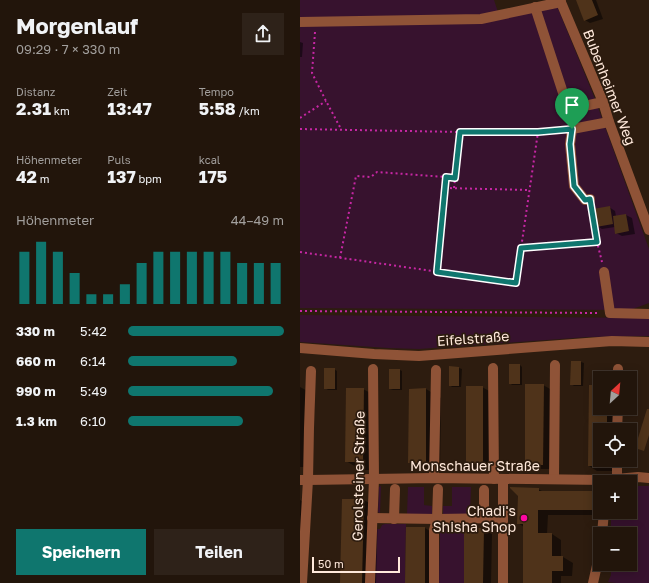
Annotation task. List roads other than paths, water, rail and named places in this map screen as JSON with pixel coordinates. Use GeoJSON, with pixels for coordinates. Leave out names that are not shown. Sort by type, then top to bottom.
{"type":"FeatureCollection","features":[{"type":"Feature","properties":{"kind":"street"},"geometry":{"type":"LineString","coordinates":[[300,22],[481,19],[560,1]]}},
{"type":"Feature","properties":{"kind":"street","name":"Bubenheimer Weg"},"geometry":{"type":"LineString","coordinates":[[560,1],[602,102],[649,230]]}},
{"type":"Feature","properties":{"kind":"street"},"geometry":{"type":"LineString","coordinates":[[535,7],[566,102],[575,108],[602,102]]}},
{"type":"Feature","properties":{"kind":"street"},"geometry":{"type":"LineString","coordinates":[[590,199],[585,200],[574,186],[570,144],[572,129],[609,122]]}},
{"type":"Feature","properties":{"kind":"street"},"geometry":{"type":"LineString","coordinates":[[604,272],[610,313],[649,314]]}},
{"type":"Feature","properties":{"kind":"street","name":"Eifelstraße"},"geometry":{"type":"LineString","coordinates":[[300,348],[419,356],[612,341],[649,342]]}},
{"type":"Feature","properties":{"kind":"street"},"geometry":{"type":"LineString","coordinates":[[554,479],[555,366]]}},
{"type":"Feature","properties":{"kind":"street"},"geometry":{"type":"LineString","coordinates":[[493,368],[499,479],[503,518],[503,583]]}},
{"type":"Feature","properties":{"kind":"street","name":"Gerolsteiner Straße"},"geometry":{"type":"LineString","coordinates":[[370,583],[374,479],[373,369]]}},
{"type":"Feature","properties":{"kind":"street"},"geometry":{"type":"LineString","coordinates":[[434,478],[436,370]]}},
{"type":"Feature","properties":{"kind":"street"},"geometry":{"type":"LineString","coordinates":[[302,583],[304,480],[312,371]]}},
{"type":"Feature","properties":{"kind":"street","name":"Monschauer Straße"},"geometry":{"type":"LineString","coordinates":[[304,480],[434,478],[593,481]]}},
{"type":"Feature","properties":{"kind":"street","name":"Monschauer Straße"},"geometry":{"type":"LineString","coordinates":[[637,478],[649,478]]}},
{"type":"Feature","properties":{"kind":"street"},"geometry":{"type":"LineString","coordinates":[[394,519],[395,489]]}},
{"type":"Feature","properties":{"kind":"street"},"geometry":{"type":"LineString","coordinates":[[434,583],[434,530],[437,519],[438,495]]}},
{"type":"Feature","properties":{"kind":"street"},"geometry":{"type":"LineString","coordinates":[[484,497],[484,518]]}},
{"type":"Feature","properties":{"kind":"street"},"geometry":{"type":"LineString","coordinates":[[372,518],[503,518]]}},
{"type":"Feature","properties":{"kind":"street"},"geometry":{"type":"LineString","coordinates":[[593,583],[596,571]]}},
{"type":"Feature","properties":{"kind":"place","name":"Chadi's Shisha Shop"},"geometry":{"type":"Point","coordinates":[524,518]}}]}
